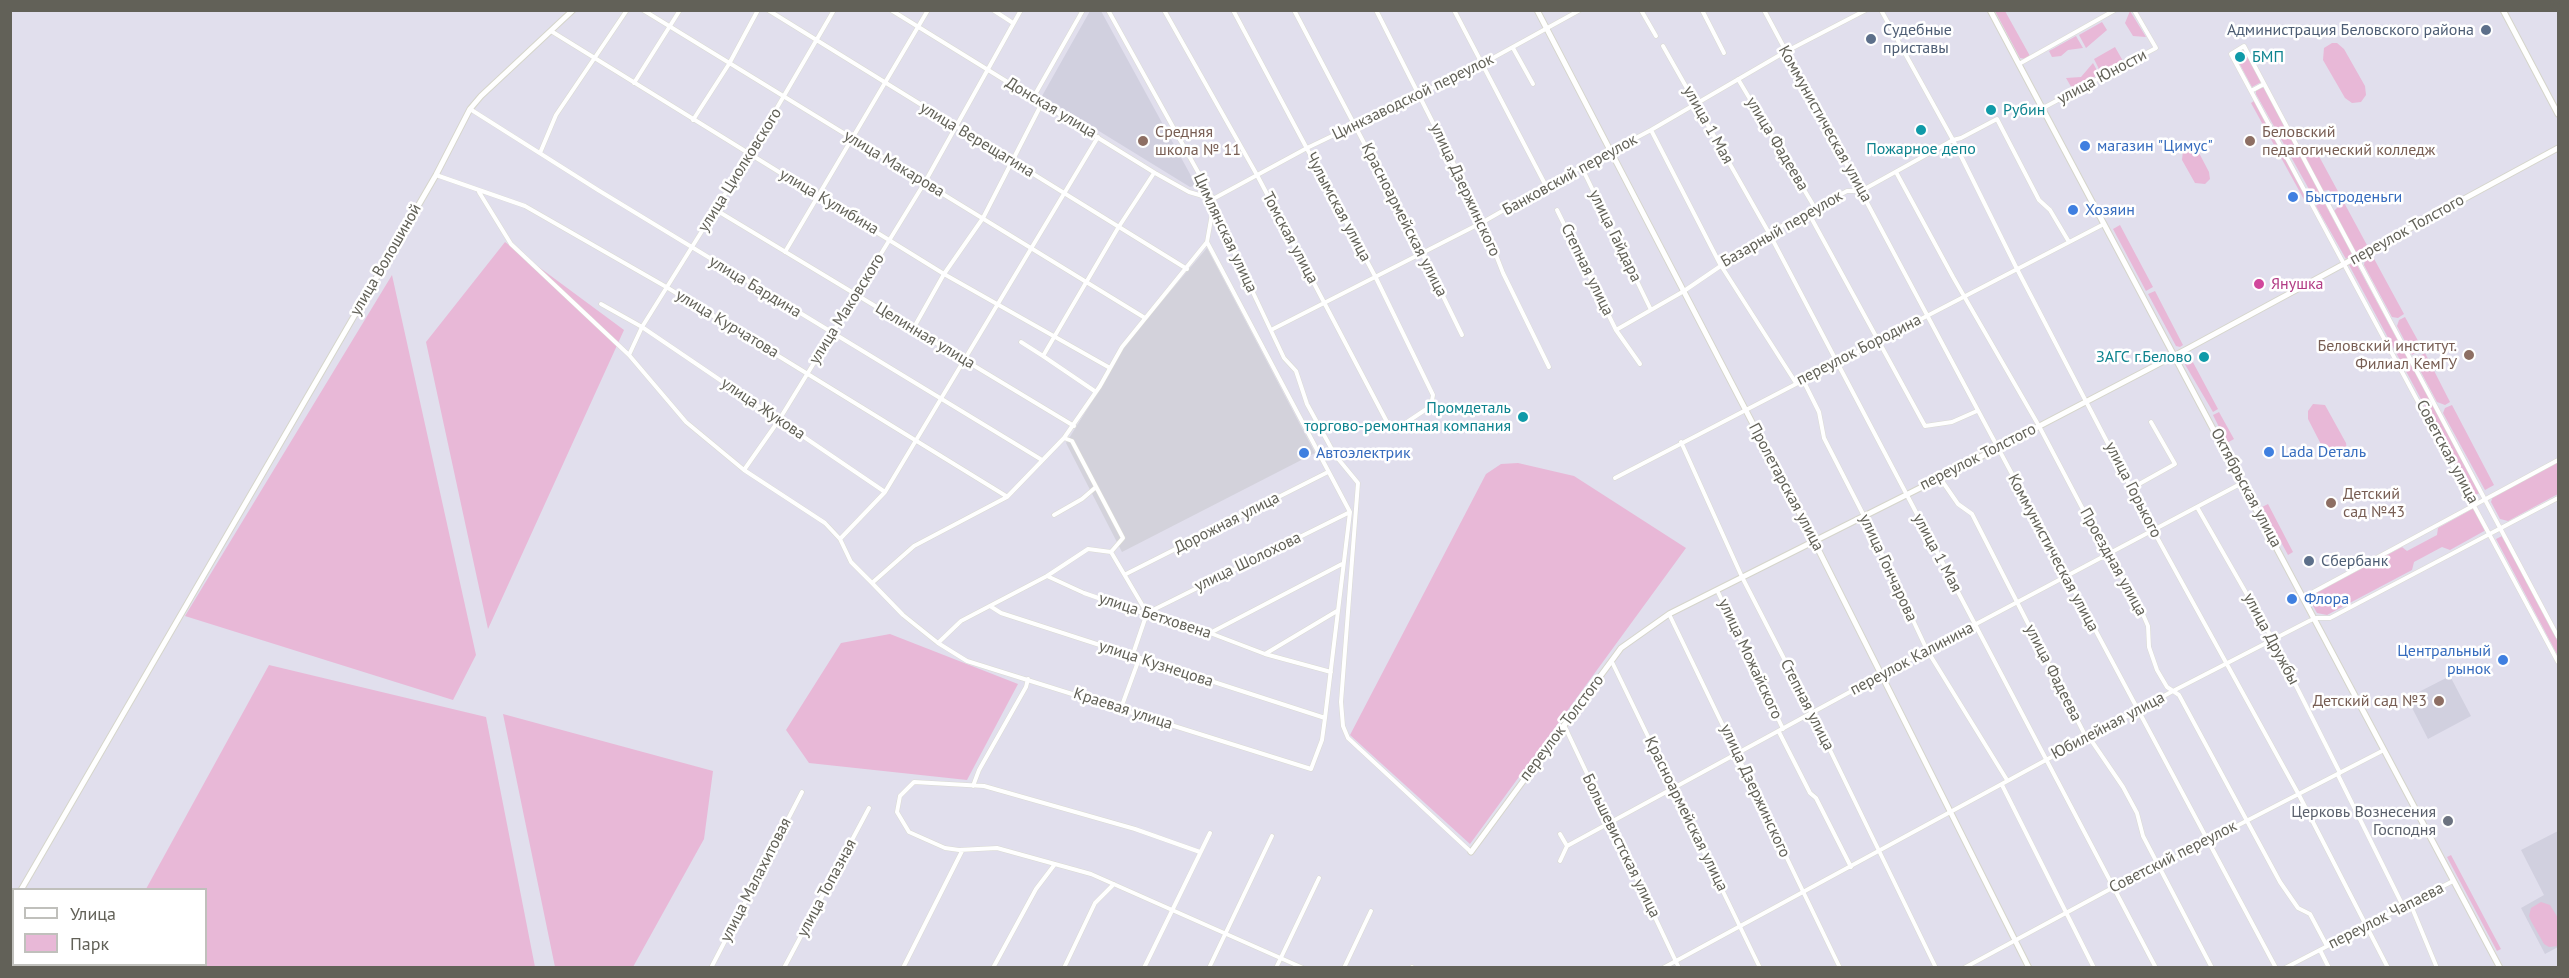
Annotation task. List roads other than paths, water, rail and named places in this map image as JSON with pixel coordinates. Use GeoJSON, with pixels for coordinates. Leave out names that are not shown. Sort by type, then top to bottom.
{"type":"FeatureCollection","features":[{"type":"Feature","properties":{"kind":"street","name":"улица Волошиной"},"geometry":{"type":"LineString","coordinates":[[22,888],[436,175],[470,109],[573,10]]}},
{"type":"Feature","properties":{"kind":"street"},"geometry":{"type":"LineString","coordinates":[[540,153],[556,115],[627,10]]}},
{"type":"Feature","properties":{"kind":"street","name":"улица Макарова"},"geometry":{"type":"LineString","coordinates":[[643,10],[1145,318]]}},
{"type":"Feature","properties":{"kind":"street"},"geometry":{"type":"LineString","coordinates":[[634,83],[680,10]]}},
{"type":"Feature","properties":{"kind":"street"},"geometry":{"type":"LineString","coordinates":[[693,120],[729,64],[758,10]]}},
{"type":"Feature","properties":{"kind":"street","name":"улица Верещагина"},"geometry":{"type":"LineString","coordinates":[[768,10],[1118,228],[1187,268]]}},
{"type":"Feature","properties":{"kind":"street","name":"улица Циолковского"},"geometry":{"type":"LineString","coordinates":[[628,355],[642,327],[785,97],[834,10]]}},
{"type":"Feature","properties":{"kind":"street","name":"Донская улица"},"geometry":{"type":"LineString","coordinates":[[891,10],[1155,173],[1189,192],[1213,199]]}},
{"type":"Feature","properties":{"kind":"street"},"geometry":{"type":"LineString","coordinates":[[785,252],[928,10]]}},
{"type":"Feature","properties":{"kind":"street"},"geometry":{"type":"LineString","coordinates":[[993,10],[1013,23]]}},
{"type":"Feature","properties":{"kind":"street","name":"улица Маковского"},"geometry":{"type":"LineString","coordinates":[[744,470],[779,420],[925,182],[1021,10]]}},
{"type":"Feature","properties":{"kind":"street"},"geometry":{"type":"LineString","coordinates":[[1033,98],[1083,10]]}},
{"type":"Feature","properties":{"kind":"street","name":"Цимлянская улица"},"geometry":{"type":"LineString","coordinates":[[1108,10],[1213,199],[1212,208],[1284,358],[1296,371],[1307,404],[1335,455],[1358,483],[1341,702],[1343,726],[1355,747],[1471,852]]}},
{"type":"Feature","properties":{"kind":"street","name":"Томская улица"},"geometry":{"type":"LineString","coordinates":[[1164,10],[1257,175],[1387,422],[1393,427],[1401,426],[1431,406]]}},
{"type":"Feature","properties":{"kind":"street","name":"Чулымская улица"},"geometry":{"type":"LineString","coordinates":[[1233,10],[1376,279],[1432,395],[1431,406]]}},
{"type":"Feature","properties":{"kind":"street","name":"Красноармейская улица"},"geometry":{"type":"LineString","coordinates":[[1294,10],[1462,334]]}},
{"type":"Feature","properties":{"kind":"street","name":"улица Дзержинского"},"geometry":{"type":"LineString","coordinates":[[1376,10],[1483,222],[1503,273],[1549,367]]}},
{"type":"Feature","properties":{"kind":"street"},"geometry":{"type":"LineString","coordinates":[[1454,10],[1546,186]]}},
{"type":"Feature","properties":{"kind":"street","name":"Пролетарская улица"},"geometry":{"type":"LineString","coordinates":[[1537,10],[1814,541],[2029,968]]}},
{"type":"Feature","properties":{"kind":"street","name":"Цинкзаводской переулок"},"geometry":{"type":"LineString","coordinates":[[1213,199],[1307,148],[1482,64],[1548,30],[1580,10]]}},
{"type":"Feature","properties":{"kind":"street"},"geometry":{"type":"LineString","coordinates":[[1641,10],[1656,36]]}},
{"type":"Feature","properties":{"kind":"street"},"geometry":{"type":"LineString","coordinates":[[1702,10],[1724,53]]}},
{"type":"Feature","properties":{"kind":"street","name":"Коммунистическая улица"},"geometry":{"type":"LineString","coordinates":[[1764,10],[1996,447],[2210,840],[2276,968]]}},
{"type":"Feature","properties":{"kind":"street","name":"Банковский переулок"},"geometry":{"type":"LineString","coordinates":[[1271,330],[1423,255],[1696,105],[1785,52],[1866,10]]}},
{"type":"Feature","properties":{"kind":"street","name":"улица Горького"},"geometry":{"type":"LineString","coordinates":[[1881,10],[1953,140],[2017,269],[2154,530],[2299,795],[2388,968]]}},
{"type":"Feature","properties":{"kind":"street","name":"Октябрьская улица"},"geometry":{"type":"LineString","coordinates":[[1990,10],[2316,618],[2500,968]]}},
{"type":"Feature","properties":{"kind":"street"},"geometry":{"type":"LineString","coordinates":[[2019,64],[2115,10]]}},
{"type":"Feature","properties":{"kind":"street","name":"улица Юности"},"geometry":{"type":"LineString","coordinates":[[2043,108],[2156,48],[2134,10]]}},
{"type":"Feature","properties":{"kind":"street"},"geometry":{"type":"LineString","coordinates":[[2503,10],[2559,114]]}},
{"type":"Feature","properties":{"kind":"street","name":"улица Кулибина"},"geometry":{"type":"LineString","coordinates":[[551,31],[944,274],[999,303],[1110,368]]}},
{"type":"Feature","properties":{"kind":"street","name":"улица 1 Мая"},"geometry":{"type":"LineString","coordinates":[[1663,46],[1769,233],[2156,968]]}},
{"type":"Feature","properties":{"kind":"street","name":"Советская улица"},"geometry":{"type":"LineString","coordinates":[[2559,637],[2244,46],[2231,54],[2559,662]]}},
{"type":"Feature","properties":{"kind":"street"},"geometry":{"type":"LineString","coordinates":[[1513,48],[1533,84]]}},
{"type":"Feature","properties":{"kind":"street","name":"улица Фадеева"},"geometry":{"type":"LineString","coordinates":[[1738,80],[1815,208]]}},
{"type":"Feature","properties":{"kind":"street"},"geometry":{"type":"LineString","coordinates":[[2251,91],[2264,84]]}},
{"type":"Feature","properties":{"kind":"street"},"geometry":{"type":"LineString","coordinates":[[913,329],[944,274],[983,218],[1042,103]]}},
{"type":"Feature","properties":{"kind":"street","name":"улица Бардина"},"geometry":{"type":"LineString","coordinates":[[470,109],[832,334],[1042,460]]}},
{"type":"Feature","properties":{"kind":"street","name":"Базарный переулок"},"geometry":{"type":"LineString","coordinates":[[1616,330],[1650,307],[1684,291],[1720,264],[1769,233],[1847,191],[1861,191],[1953,140],[1997,119],[2039,200],[2050,210],[2069,242]]}},
{"type":"Feature","properties":{"kind":"street"},"geometry":{"type":"LineString","coordinates":[[1651,130],[1720,264],[1797,383]]}},
{"type":"Feature","properties":{"kind":"street"},"geometry":{"type":"LineString","coordinates":[[840,539],[885,492],[1098,137]]}},
{"type":"Feature","properties":{"kind":"street","name":"переулок Толстого"},"geometry":{"type":"LineString","coordinates":[[1471,852],[1622,648],[1669,614],[1940,478],[2175,355],[2559,148]]}},
{"type":"Feature","properties":{"kind":"street","name":"улица Гайдара"},"geometry":{"type":"LineString","coordinates":[[1582,168],[1650,307]]}},
{"type":"Feature","properties":{"kind":"street","name":"Проездная улица"},"geometry":{"type":"LineString","coordinates":[[1896,172],[2039,426],[2107,555],[2135,596],[2148,626],[2149,647],[2157,670],[2167,687],[2179,694],[2280,882],[2298,908],[2310,914],[2327,946]]}},
{"type":"Feature","properties":{"kind":"street"},"geometry":{"type":"LineString","coordinates":[[1044,356],[1118,228],[1155,173]]}},
{"type":"Feature","properties":{"kind":"street","name":"улица Курчатова"},"geometry":{"type":"LineString","coordinates":[[436,175],[525,206],[668,288],[1007,496]]}},
{"type":"Feature","properties":{"kind":"street","name":"Краевая улица"},"geometry":{"type":"LineString","coordinates":[[479,191],[511,243],[628,355],[686,422],[744,470],[825,523],[840,539],[851,562],[903,615],[938,643],[967,661],[1311,769],[1322,740],[1325,718]]}},
{"type":"Feature","properties":{"kind":"street"},"geometry":{"type":"LineString","coordinates":[[872,583],[914,546],[1007,496],[1064,438],[1096,392],[1122,346],[1207,242],[1212,208]]}},
{"type":"Feature","properties":{"kind":"street","name":"Целинная улица"},"geometry":{"type":"LineString","coordinates":[[716,210],[1074,426]]}},
{"type":"Feature","properties":{"kind":"street","name":"Степная улица"},"geometry":{"type":"LineString","coordinates":[[1557,210],[1616,330],[1641,364]]}},
{"type":"Feature","properties":{"kind":"street","name":"улица Фадеева"},"geometry":{"type":"LineString","coordinates":[[1808,212],[1925,426],[1952,422],[1977,411]]}},
{"type":"Feature","properties":{"kind":"street","name":"переулок Бородина"},"geometry":{"type":"LineString","coordinates":[[1614,478],[2105,224]]}},
{"type":"Feature","properties":{"kind":"street"},"geometry":{"type":"LineString","coordinates":[[1207,242],[1350,512],[1325,718]]}},
{"type":"Feature","properties":{"kind":"street","name":"улица Жукова"},"geometry":{"type":"LineString","coordinates":[[601,304],[642,327],[885,492]]}},
{"type":"Feature","properties":{"kind":"street"},"geometry":{"type":"LineString","coordinates":[[1021,342],[1096,392]]}},
{"type":"Feature","properties":{"kind":"street","name":"улица Гончарова"},"geometry":{"type":"LineString","coordinates":[[1803,380],[1819,412],[1824,438],[1864,516],[1927,650],[2007,780]]}},
{"type":"Feature","properties":{"kind":"street"},"geometry":{"type":"LineString","coordinates":[[2132,488],[2175,464],[2151,422]]}},
{"type":"Feature","properties":{"kind":"street"},"geometry":{"type":"LineString","coordinates":[[1064,438],[1072,441],[1123,538],[1112,552]]}},
{"type":"Feature","properties":{"kind":"street","name":"Степная улица"},"geometry":{"type":"LineString","coordinates":[[1681,442],[1742,577],[1812,713],[1936,968]]}},
{"type":"Feature","properties":{"kind":"street"},"geometry":{"type":"LineString","coordinates":[[2304,597],[2559,460]]}},
{"type":"Feature","properties":{"kind":"street","name":"Дорожная улица"},"geometry":{"type":"LineString","coordinates":[[1126,574],[1328,472]]}},
{"type":"Feature","properties":{"kind":"street","name":"улица Фадеева"},"geometry":{"type":"LineString","coordinates":[[1940,478],[1958,504],[1972,514],[2086,737],[2091,740],[2123,787],[2137,813],[2143,836],[2212,968]]}},
{"type":"Feature","properties":{"kind":"street","name":"переулок Калинина"},"geometry":{"type":"LineString","coordinates":[[1567,846],[1882,674],[2243,483]]}},
{"type":"Feature","properties":{"kind":"street"},"geometry":{"type":"LineString","coordinates":[[1054,515],[1082,499],[1096,487]]}},
{"type":"Feature","properties":{"kind":"street","name":"Юбилейная улица"},"geometry":{"type":"LineString","coordinates":[[1663,968],[1739,924],[1879,852],[2173,691],[2316,618],[2330,618],[2559,498]]}},
{"type":"Feature","properties":{"kind":"street","name":"улица Дружбы"},"geometry":{"type":"LineString","coordinates":[[2197,507],[2273,640],[2403,906]]}},
{"type":"Feature","properties":{"kind":"street","name":"улица Шолохова"},"geometry":{"type":"LineString","coordinates":[[1147,613],[1350,512]]}},
{"type":"Feature","properties":{"kind":"street"},"geometry":{"type":"LineString","coordinates":[[938,643],[961,621],[1047,576],[1088,549],[1112,552]]}},
{"type":"Feature","properties":{"kind":"street"},"geometry":{"type":"LineString","coordinates":[[1112,552],[1147,613],[1132,657]]}},
{"type":"Feature","properties":{"kind":"street"},"geometry":{"type":"LineString","coordinates":[[1210,633],[1342,564]]}},
{"type":"Feature","properties":{"kind":"street","name":"улица Бетховена"},"geometry":{"type":"LineString","coordinates":[[1047,576],[1084,593],[1210,633],[1265,654],[1331,672]]}},
{"type":"Feature","properties":{"kind":"street","name":"улица Можайского"},"geometry":{"type":"LineString","coordinates":[[1717,590],[1810,794],[1816,798],[1851,867]]}},
{"type":"Feature","properties":{"kind":"street","name":"улица Кузнецова"},"geometry":{"type":"LineString","coordinates":[[990,606],[1001,614],[1325,718]]}},
{"type":"Feature","properties":{"kind":"street"},"geometry":{"type":"LineString","coordinates":[[1265,654],[1337,611]]}},
{"type":"Feature","properties":{"kind":"street","name":"улица Дзержинского"},"geometry":{"type":"LineString","coordinates":[[1669,614],[1840,968]]}},
{"type":"Feature","properties":{"kind":"street"},"geometry":{"type":"LineString","coordinates":[[1121,708],[1139,659]]}},
{"type":"Feature","properties":{"kind":"street","name":"Красноармейская улица"},"geometry":{"type":"LineString","coordinates":[[1612,662],[1760,968]]}},
{"type":"Feature","properties":{"kind":"street"},"geometry":{"type":"LineString","coordinates":[[973,786],[979,770],[1028,680]]}},
{"type":"Feature","properties":{"kind":"street","name":"Большевистская улица"},"geometry":{"type":"LineString","coordinates":[[1564,724],[1679,968]]}},
{"type":"Feature","properties":{"kind":"street","name":"Советский переулок"},"geometry":{"type":"LineString","coordinates":[[1964,968],[2114,887],[2384,750]]}},
{"type":"Feature","properties":{"kind":"street"},"geometry":{"type":"LineString","coordinates":[[1200,852],[1135,829],[984,786],[914,782],[900,796],[897,812],[909,832],[945,848],[962,850],[997,848],[1114,883],[1303,968]]}},
{"type":"Feature","properties":{"kind":"street"},"geometry":{"type":"LineString","coordinates":[[2002,785],[2031,845],[2065,906],[2066,914],[2094,968]]}},
{"type":"Feature","properties":{"kind":"street","name":"улица Малахитовая"},"geometry":{"type":"LineString","coordinates":[[711,968],[802,792]]}},
{"type":"Feature","properties":{"kind":"street","name":"улица Топазная"},"geometry":{"type":"LineString","coordinates":[[784,968],[869,808]]}},
{"type":"Feature","properties":{"kind":"street"},"geometry":{"type":"LineString","coordinates":[[1144,968],[1210,833]]}},
{"type":"Feature","properties":{"kind":"street"},"geometry":{"type":"LineString","coordinates":[[1560,834],[1567,846],[1560,861]]}},
{"type":"Feature","properties":{"kind":"street"},"geometry":{"type":"LineString","coordinates":[[1209,968],[1272,836]]}},
{"type":"Feature","properties":{"kind":"street"},"geometry":{"type":"LineString","coordinates":[[903,968],[962,850]]}},
{"type":"Feature","properties":{"kind":"street"},"geometry":{"type":"LineString","coordinates":[[993,968],[1036,889],[1055,864]]}},
{"type":"Feature","properties":{"kind":"street"},"geometry":{"type":"LineString","coordinates":[[1276,968],[1319,878]]}},
{"type":"Feature","properties":{"kind":"street","name":"переулок Чапаева"},"geometry":{"type":"LineString","coordinates":[[2285,968],[2454,880]]}},
{"type":"Feature","properties":{"kind":"street"},"geometry":{"type":"LineString","coordinates":[[1064,968],[1095,903],[1114,883]]}},
{"type":"Feature","properties":{"kind":"street"},"geometry":{"type":"LineString","coordinates":[[2410,903],[2437,968]]}},
{"type":"Feature","properties":{"kind":"street"},"geometry":{"type":"LineString","coordinates":[[1344,968],[1371,911]]}},
{"type":"Feature","properties":{"kind":"street"},"geometry":{"type":"LineString","coordinates":[[2320,950],[2329,968]]}},
{"type":"Feature","properties":{"kind":"place","name":"Администрация Беловского района"},"geometry":{"type":"Point","coordinates":[2486,30]}},
{"type":"Feature","properties":{"kind":"place","name":"Судебные приставы"},"geometry":{"type":"Point","coordinates":[1871,39]}},
{"type":"Feature","properties":{"kind":"place","name":"БМП"},"geometry":{"type":"Point","coordinates":[2240,57]}},
{"type":"Feature","properties":{"kind":"place","name":"Рубин"},"geometry":{"type":"Point","coordinates":[1991,110]}},
{"type":"Feature","properties":{"kind":"place","name":"Пожарное депо"},"geometry":{"type":"Point","coordinates":[1921,130]}},
{"type":"Feature","properties":{"kind":"place","name":"Средняя школа № 11"},"geometry":{"type":"Point","coordinates":[1143,141]}},
{"type":"Feature","properties":{"kind":"place","name":"Беловский педагогический колледж"},"geometry":{"type":"Point","coordinates":[2250,141]}},
{"type":"Feature","properties":{"kind":"place","name":"магазин \"Цимус\""},"geometry":{"type":"Point","coordinates":[2085,146]}},
{"type":"Feature","properties":{"kind":"place","name":"Быстроденьги"},"geometry":{"type":"Point","coordinates":[2293,197]}},
{"type":"Feature","properties":{"kind":"place","name":"Хозяин"},"geometry":{"type":"Point","coordinates":[2073,210]}},
{"type":"Feature","properties":{"kind":"place","name":"Янушка"},"geometry":{"type":"Point","coordinates":[2259,284]}},
{"type":"Feature","properties":{"kind":"place","name":"Беловский институт. Филиал КемГУ"},"geometry":{"type":"Point","coordinates":[2469,355]}},
{"type":"Feature","properties":{"kind":"place","name":"ЗАГС г.Белово"},"geometry":{"type":"Point","coordinates":[2204,357]}},
{"type":"Feature","properties":{"kind":"place","name":"Промдеталь торгово-ремонтная компания"},"geometry":{"type":"Point","coordinates":[1523,417]}},
{"type":"Feature","properties":{"kind":"place","name":"Lada Dеталь"},"geometry":{"type":"Point","coordinates":[2269,452]}},
{"type":"Feature","properties":{"kind":"place","name":"Автоэлектрик"},"geometry":{"type":"Point","coordinates":[1304,453]}},
{"type":"Feature","properties":{"kind":"place","name":"Детский сад №43"},"geometry":{"type":"Point","coordinates":[2331,503]}},
{"type":"Feature","properties":{"kind":"place","name":"Сбербанк"},"geometry":{"type":"Point","coordinates":[2309,561]}},
{"type":"Feature","properties":{"kind":"place","name":"Флора"},"geometry":{"type":"Point","coordinates":[2292,599]}},
{"type":"Feature","properties":{"kind":"place","name":"Центральный рынок"},"geometry":{"type":"Point","coordinates":[2503,660]}},
{"type":"Feature","properties":{"kind":"place","name":"Детский сад №3"},"geometry":{"type":"Point","coordinates":[2439,701]}},
{"type":"Feature","properties":{"kind":"place","name":"Церковь Вознесения Господня"},"geometry":{"type":"Point","coordinates":[2448,821]}}]}
